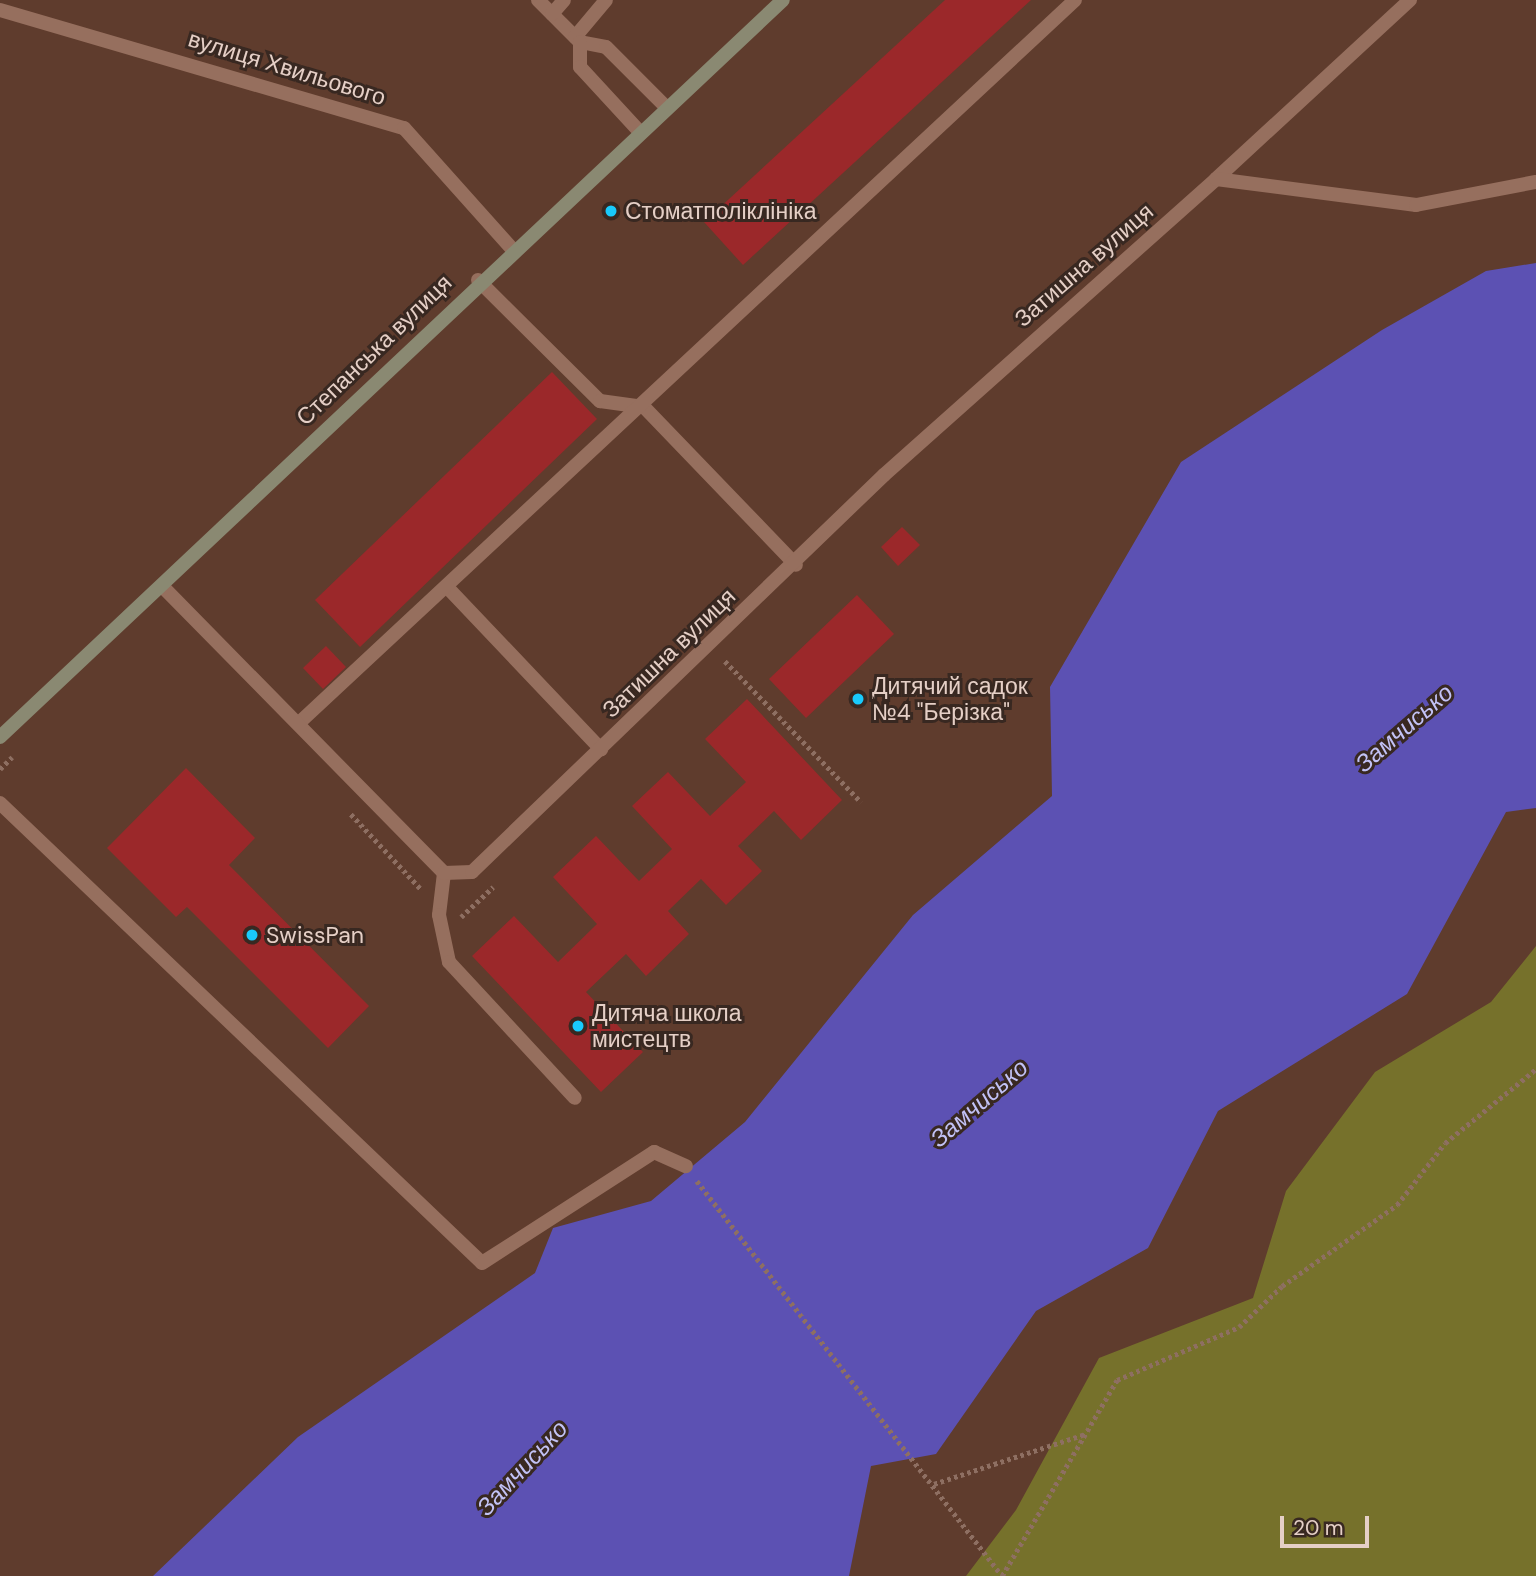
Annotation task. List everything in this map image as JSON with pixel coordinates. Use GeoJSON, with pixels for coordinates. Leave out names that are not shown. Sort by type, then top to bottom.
{"type":"FeatureCollection","features":[{"type":"Feature","properties":{"kind":"main road","name":"Степанська вулиця"},"geometry":{"type":"LineString","coordinates":[[0,737],[163,587],[478,280],[783,0]]}},
{"type":"Feature","properties":{"kind":"street"},"geometry":{"type":"LineString","coordinates":[[538,0],[577,40],[606,47],[667,107]]}},
{"type":"Feature","properties":{"kind":"street"},"geometry":{"type":"LineString","coordinates":[[552,14],[564,0]]}},
{"type":"Feature","properties":{"kind":"street"},"geometry":{"type":"LineString","coordinates":[[606,0],[577,40],[580,67],[640,132]]}},
{"type":"Feature","properties":{"kind":"street"},"geometry":{"type":"LineString","coordinates":[[300,722],[644,407],[1075,0]]}},
{"type":"Feature","properties":{"kind":"street","name":"Затишна вулиця"},"geometry":{"type":"LineString","coordinates":[[444,873],[472,872],[796,565],[884,475],[1216,179],[1410,0]]}},
{"type":"Feature","properties":{"kind":"street","name":"вулиця Хвильового"},"geometry":{"type":"LineString","coordinates":[[0,10],[404,128],[512,249]]}},
{"type":"Feature","properties":{"kind":"street"},"geometry":{"type":"LineString","coordinates":[[1216,179],[1416,205],[1536,182]]}},
{"type":"Feature","properties":{"kind":"street"},"geometry":{"type":"LineString","coordinates":[[478,280],[600,401],[644,407],[796,565]]}},
{"type":"Feature","properties":{"kind":"street"},"geometry":{"type":"LineString","coordinates":[[163,587],[300,722],[444,873],[440,908],[449,962],[575,1098]]}},
{"type":"Feature","properties":{"kind":"street"},"geometry":{"type":"LineString","coordinates":[[447,587],[601,749]]}},
{"type":"Feature","properties":{"kind":"street"},"geometry":{"type":"LineString","coordinates":[[0,803],[482,1263],[654,1152],[686,1166]]}},
{"type":"Feature","properties":{"kind":"path"},"geometry":{"type":"LineString","coordinates":[[718,668],[728,659],[861,803]]}},
{"type":"Feature","properties":{"kind":"path"},"geometry":{"type":"LineString","coordinates":[[347,809],[440,908],[452,926],[501,878]]}},
{"type":"Feature","properties":{"kind":"path"},"geometry":{"type":"LineString","coordinates":[[686,1166],[934,1484],[1002,1576],[1116,1380],[1239,1327],[1282,1286],[1396,1205],[1445,1143],[1536,1069]]}},
{"type":"Feature","properties":{"kind":"path"},"geometry":{"type":"LineString","coordinates":[[934,1484],[1085,1434]]}},
{"type":"Feature","properties":{"kind":"shaded area"},"geometry":{"type":"Polygon","coordinates":[[[1536,946],[1536,1576],[966,1576],[1016,1510],[1099,1358],[1253,1298],[1286,1191],[1375,1072],[1491,1002],[1536,946]]]}},
{"type":"Feature","properties":{"kind":"water","name":"Замчисько"},"geometry":{"type":"Polygon","coordinates":[[[1536,263],[1536,808],[1506,812],[1407,994],[1218,1111],[1148,1248],[1036,1311],[936,1454],[871,1466],[849,1576],[153,1576],[298,1437],[535,1273],[553,1228],[651,1201],[745,1122],[913,915],[1052,796],[1050,687],[1181,462],[1382,330],[1486,271],[1536,263]]]}},
{"type":"Feature","properties":{"kind":"building"},"geometry":{"type":"Polygon","coordinates":[[[945,0],[1031,0],[743,265],[704,222],[945,0]]]}},
{"type":"Feature","properties":{"kind":"building"},"geometry":{"type":"Polygon","coordinates":[[[552,372],[597,419],[360,647],[315,600],[552,372]]]}},
{"type":"Feature","properties":{"kind":"building"},"geometry":{"type":"Polygon","coordinates":[[[902,527],[920,545],[898,566],[881,547],[902,527]]]}},
{"type":"Feature","properties":{"kind":"building"},"geometry":{"type":"Polygon","coordinates":[[[857,595],[894,634],[806,718],[769,679],[857,595]]]}},
{"type":"Feature","properties":{"kind":"building"},"geometry":{"type":"Polygon","coordinates":[[[326,646],[346,667],[323,689],[303,668],[326,646]]]}},
{"type":"Feature","properties":{"kind":"building"},"geometry":{"type":"Polygon","coordinates":[[[747,699],[842,800],[801,840],[774,811],[738,846],[762,871],[726,905],[701,879],[668,911],[689,934],[646,976],[626,954],[586,992],[643,1052],[601,1092],[472,956],[514,916],[558,962],[597,924],[553,877],[596,836],[639,881],[672,849],[632,806],[668,772],[710,816],[746,782],[705,739],[747,699]]]}},
{"type":"Feature","properties":{"kind":"building"},"geometry":{"type":"Polygon","coordinates":[[[186,768],[255,838],[229,865],[369,1006],[328,1048],[187,907],[176,917],[107,848],[186,768]]]}},
{"type":"Feature","properties":{"kind":"place","name":"Стоматполіклініка"},"geometry":{"type":"Point","coordinates":[611,211]}},
{"type":"Feature","properties":{"kind":"place","name":"Дитячий садок №4 \"Берізка\""},"geometry":{"type":"Point","coordinates":[858,699]}},
{"type":"Feature","properties":{"kind":"place","name":"SwissPan"},"geometry":{"type":"Point","coordinates":[252,935]}},
{"type":"Feature","properties":{"kind":"place","name":"Дитяча школа мистецтв"},"geometry":{"type":"Point","coordinates":[578,1026]}}]}
